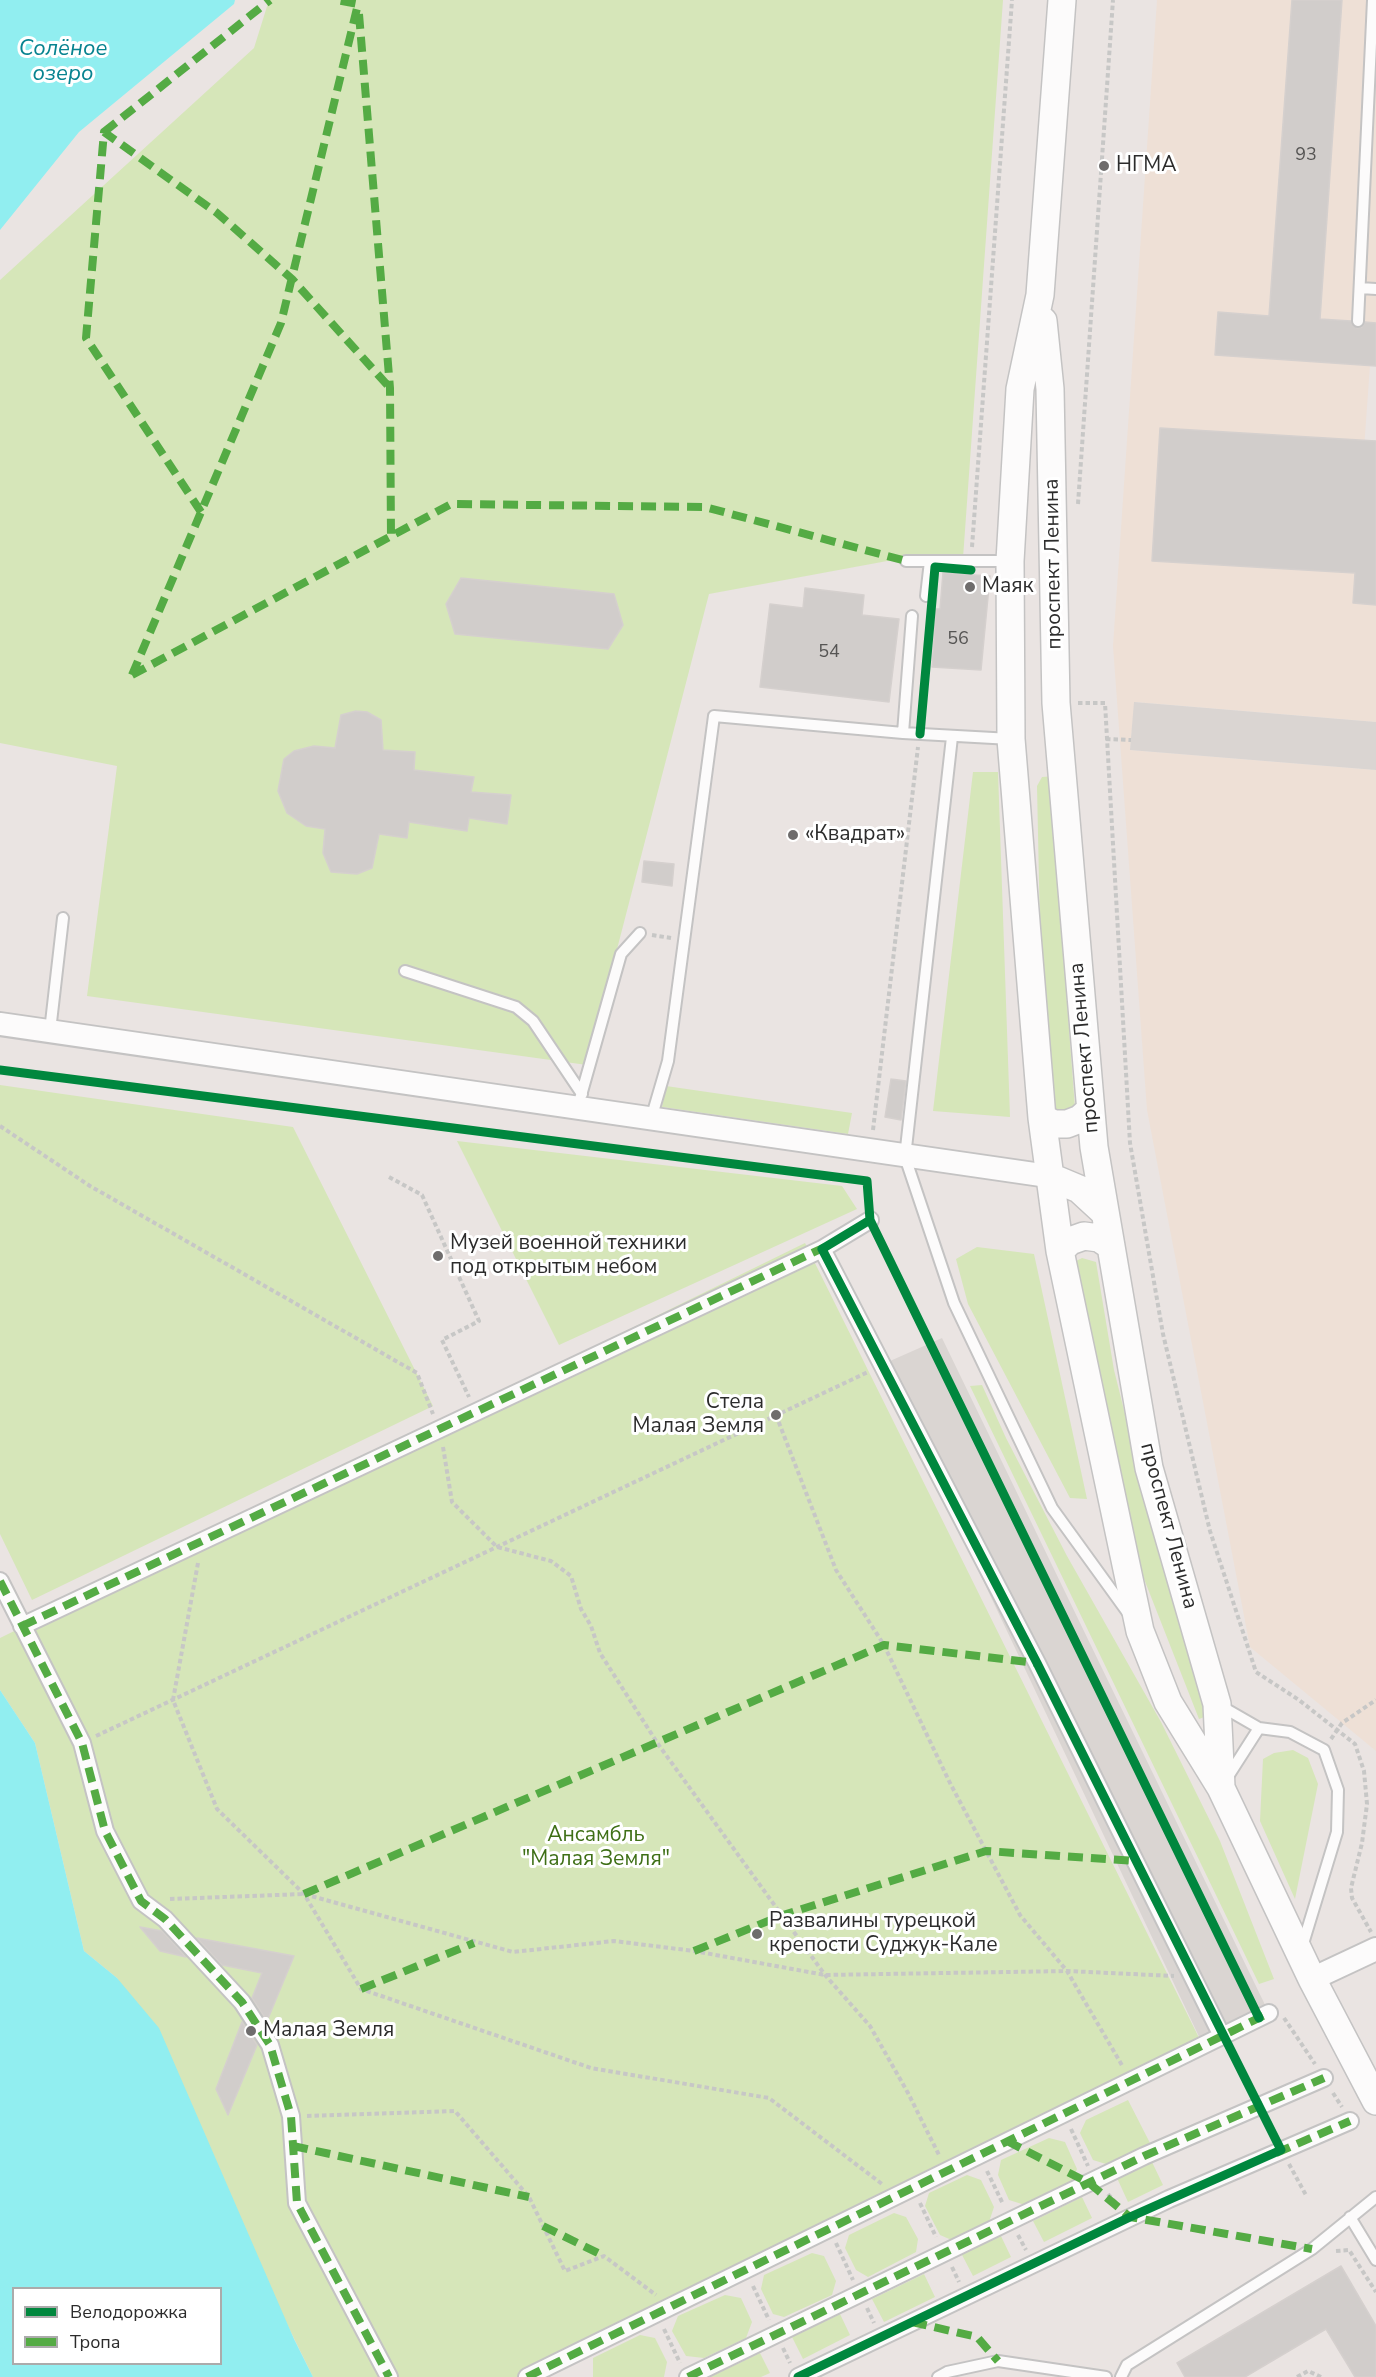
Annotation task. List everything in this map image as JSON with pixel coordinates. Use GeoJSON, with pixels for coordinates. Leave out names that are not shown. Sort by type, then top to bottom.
{"type":"FeatureCollection","features":[{"type":"Feature","properties":{"kind":"street","name":"проспект Ленина"},"geometry":{"type":"LineString","coordinates":[[1062,0],[1040,296],[1020,389],[1010,561],[1011,739],[1042,1118],[1059,1251],[1140,1630],[1168,1702],[1221,1788],[1312,1979],[1376,2101]]}},
{"type":"Feature","properties":{"kind":"street","name":"проспект Ленина"},"geometry":{"type":"LineString","coordinates":[[1040,296],[1050,389],[1056,703],[1094,1147],[1149,1468],[1217,1704],[1221,1788]]}},
{"type":"Feature","properties":{"kind":"street"},"geometry":{"type":"LineString","coordinates":[[0,1024],[579,1101],[651,1119],[870,1153],[1048,1176],[1063,1176],[1077,1170],[1087,1161],[1094,1147]]}},
{"type":"Feature","properties":{"kind":"street"},"geometry":{"type":"LineString","coordinates":[[1042,1118],[1054,1124],[1067,1124],[1080,1119],[1090,1110]]}},
{"type":"Feature","properties":{"kind":"street"},"geometry":{"type":"LineString","coordinates":[[1048,1176],[1079,1189],[1104,1212]]}},
{"type":"Feature","properties":{"kind":"street"},"geometry":{"type":"LineString","coordinates":[[22,1626],[822,1249],[870,1220]]}},
{"type":"Feature","properties":{"kind":"street"},"geometry":{"type":"LineString","coordinates":[[1059,1251],[1070,1241],[1084,1236],[1099,1238],[1111,1246]]}},
{"type":"Feature","properties":{"kind":"street"},"geometry":{"type":"LineString","coordinates":[[822,1249],[1037,1663],[1222,2036]]}},
{"type":"Feature","properties":{"kind":"street"},"geometry":{"type":"LineString","coordinates":[[0,1581],[82,1743],[105,1831],[141,1901],[165,1919],[242,2002],[270,2045],[291,2116],[297,2203],[389,2377]]}},
{"type":"Feature","properties":{"kind":"street"},"geometry":{"type":"LineString","coordinates":[[1312,1979],[1376,1949]]}},
{"type":"Feature","properties":{"kind":"street"},"geometry":{"type":"LineString","coordinates":[[527,2377],[1264,2016]]}},
{"type":"Feature","properties":{"kind":"street"},"geometry":{"type":"LineString","coordinates":[[685,2372],[1134,2161],[1324,2078]]}},
{"type":"Feature","properties":{"kind":"street"},"geometry":{"type":"LineString","coordinates":[[798,2377],[1139,2213],[1350,2121]]}},
{"type":"Feature","properties":{"kind":"lane"},"geometry":{"type":"LineString","coordinates":[[1358,321],[1373,0]]}},
{"type":"Feature","properties":{"kind":"lane"},"geometry":{"type":"LineString","coordinates":[[1360,288],[1376,289]]}},
{"type":"Feature","properties":{"kind":"lane"},"geometry":{"type":"LineString","coordinates":[[906,561],[1010,561]]}},
{"type":"Feature","properties":{"kind":"lane"},"geometry":{"type":"LineString","coordinates":[[926,596],[930,561]]}},
{"type":"Feature","properties":{"kind":"lane"},"geometry":{"type":"LineString","coordinates":[[903,733],[912,616]]}},
{"type":"Feature","properties":{"kind":"lane"},"geometry":{"type":"LineString","coordinates":[[651,1119],[668,1061],[714,716],[952,737],[1011,739]]}},
{"type":"Feature","properties":{"kind":"lane"},"geometry":{"type":"LineString","coordinates":[[905,1157],[952,737]]}},
{"type":"Feature","properties":{"kind":"lane"},"geometry":{"type":"LineString","coordinates":[[50,1031],[63,918]]}},
{"type":"Feature","properties":{"kind":"lane"},"geometry":{"type":"LineString","coordinates":[[579,1101],[621,954],[640,933]]}},
{"type":"Feature","properties":{"kind":"lane"},"geometry":{"type":"LineString","coordinates":[[405,972],[516,1007],[533,1021],[579,1101]]}},
{"type":"Feature","properties":{"kind":"lane","name":"проспект Ленина"},"geometry":{"type":"LineString","coordinates":[[905,1157],[954,1303],[1052,1508],[1140,1630]]}},
{"type":"Feature","properties":{"kind":"lane"},"geometry":{"type":"LineString","coordinates":[[1217,1704],[1259,1728],[1290,1732],[1324,1750],[1338,1790],[1337,1832],[1301,1953]]}},
{"type":"Feature","properties":{"kind":"lane"},"geometry":{"type":"LineString","coordinates":[[1221,1788],[1259,1728]]}},
{"type":"Feature","properties":{"kind":"lane"},"geometry":{"type":"LineString","coordinates":[[1121,2377],[1127,2366],[1312,2248],[1376,2197]]}},
{"type":"Feature","properties":{"kind":"lane"},"geometry":{"type":"LineString","coordinates":[[1350,2217],[1376,2260]]}},
{"type":"Feature","properties":{"kind":"lane"},"geometry":{"type":"LineString","coordinates":[[938,2377],[947,2372],[998,2361],[1106,2377]]}},
{"type":"Feature","properties":{"kind":"path"},"geometry":{"type":"LineString","coordinates":[[971,561],[1012,0]]}},
{"type":"Feature","properties":{"kind":"path"},"geometry":{"type":"LineString","coordinates":[[1077,509],[1113,0]]}},
{"type":"Feature","properties":{"kind":"path"},"geometry":{"type":"LineString","coordinates":[[1072,703],[1105,704],[1130,1143],[1166,1346],[1210,1532],[1256,1672],[1354,1744],[1364,1771],[1367,1804],[1362,1843],[1351,1888],[1352,1898],[1376,1940]]}},
{"type":"Feature","properties":{"kind":"path"},"geometry":{"type":"LineString","coordinates":[[920,734],[867,1181],[870,1220],[1264,2016]]}},
{"type":"Feature","properties":{"kind":"path"},"geometry":{"type":"LineString","coordinates":[[1106,738],[1131,740]]}},
{"type":"Feature","properties":{"kind":"path"},"geometry":{"type":"LineString","coordinates":[[0,1070],[867,1181]]}},
{"type":"Feature","properties":{"kind":"path"},"geometry":{"type":"LineString","coordinates":[[0,1126],[90,1186],[417,1373],[440,1429],[452,1502],[497,1547],[551,1561],[572,1576],[581,1610],[591,1626],[600,1653],[658,1744],[825,1976],[870,2026],[908,2093],[947,2171]]}},
{"type":"Feature","properties":{"kind":"path"},"geometry":{"type":"LineString","coordinates":[[389,1176],[422,1195],[479,1322],[442,1340],[465,1389]]}},
{"type":"Feature","properties":{"kind":"path"},"geometry":{"type":"LineString","coordinates":[[82,1743],[881,1365]]}},
{"type":"Feature","properties":{"kind":"path"},"geometry":{"type":"LineString","coordinates":[[776,1415],[836,1570],[884,1645],[950,1783],[1020,1915],[1067,1971],[1131,2081]]}},
{"type":"Feature","properties":{"kind":"path"},"geometry":{"type":"LineString","coordinates":[[201,1541],[173,1700],[217,1809],[304,1894],[361,1989],[591,2068],[769,2098],[897,2195]]}},
{"type":"Feature","properties":{"kind":"path"},"geometry":{"type":"LineString","coordinates":[[1324,1750],[1342,1723],[1376,1700]]}},
{"type":"Feature","properties":{"kind":"path"},"geometry":{"type":"LineString","coordinates":[[141,1901],[304,1894],[513,1952],[614,1941],[694,1951],[825,1976],[1067,1971],[1193,1977]]}},
{"type":"Feature","properties":{"kind":"path"},"geometry":{"type":"LineString","coordinates":[[291,2116],[455,2111],[530,2197],[565,2271],[604,2256],[663,2310],[685,2372]]}},
{"type":"Feature","properties":{"kind":"path"},"geometry":{"type":"LineString","coordinates":[[1281,2150],[1307,2197]]}},
{"type":"Feature","properties":{"kind":"path"},"geometry":{"type":"LineString","coordinates":[[1330,2255],[1339,2248],[1349,2250],[1376,2292]]}},
{"type":"Feature","properties":{"kind":"path"},"geometry":{"type":"LineString","coordinates":[[1297,2377],[1308,2371],[1321,2377]]}},
{"type":"Feature","properties":{"kind":"shaded area"},"geometry":{"type":"Polygon","coordinates":[[[1157,0],[1292,0],[1269,316],[1218,312],[1215,354],[1370,365],[1353,603],[1376,605],[1376,722],[1135,702],[1130,750],[1376,770],[1376,1751],[1250,1647],[1147,1110],[1113,646],[1157,0]]]}},
{"type":"Feature","properties":{"kind":"shaded area"},"geometry":{"type":"Polygon","coordinates":[[[1342,0],[1376,0],[1376,323],[1320,319],[1342,0]]]}},
{"type":"Feature","properties":{"kind":"shaded area"},"geometry":{"type":"Polygon","coordinates":[[[1134,702],[1376,722],[1376,770],[1130,750],[1134,702]]]}},
{"type":"Feature","properties":{"kind":"shaded area"},"geometry":{"type":"Polygon","coordinates":[[[942,1338],[1269,2013],[1203,2045],[881,1365],[942,1338]]]}},
{"type":"Feature","properties":{"kind":"green space"},"geometry":{"type":"Polygon","coordinates":[[[269,0],[1003,0],[963,558],[925,554],[709,594],[587,1065],[87,996],[117,766],[0,743],[0,280],[254,48],[269,0]]]}},
{"type":"Feature","properties":{"kind":"green space"},"geometry":{"type":"Polygon","coordinates":[[[973,772],[998,772],[1010,1117],[933,1111],[973,772]]]}},
{"type":"Feature","properties":{"kind":"green space"},"geometry":{"type":"Polygon","coordinates":[[[1056,776],[1063,784],[1065,976],[1075,1108],[1051,1116],[1041,977],[1037,786],[1042,777],[1056,776]]]}},
{"type":"Feature","properties":{"kind":"green space"},"geometry":{"type":"Polygon","coordinates":[[[0,1085],[293,1127],[433,1406],[32,1600],[0,1534],[0,1085]]]}},
{"type":"Feature","properties":{"kind":"green space"},"geometry":{"type":"Polygon","coordinates":[[[666,1086],[852,1113],[848,1134],[662,1107],[666,1086]]]}},
{"type":"Feature","properties":{"kind":"green space"},"geometry":{"type":"Polygon","coordinates":[[[457,1141],[842,1186],[857,1209],[559,1345],[457,1141]]]}},
{"type":"Feature","properties":{"kind":"green space","name":"Ансамбль \"Малая Земля\""},"geometry":{"type":"Polygon","coordinates":[[[805,1243],[1207,2054],[540,2377],[313,2377],[117,1978],[84,1951],[35,1743],[0,1690],[0,1638],[805,1243]]]}},
{"type":"Feature","properties":{"kind":"green space"},"geometry":{"type":"Polygon","coordinates":[[[977,1247],[1034,1254],[1087,1499],[1070,1498],[968,1304],[956,1259],[977,1247]]]}},
{"type":"Feature","properties":{"kind":"green space"},"geometry":{"type":"Polygon","coordinates":[[[1082,1258],[1096,1262],[1114,1370],[1163,1566],[1210,1715],[1199,1719],[1137,1561],[1070,1264],[1082,1258]]]}},
{"type":"Feature","properties":{"kind":"green space"},"geometry":{"type":"Polygon","coordinates":[[[982,1385],[1006,1438],[1067,1556],[1161,1722],[1220,1841],[1274,1979],[1259,1984],[970,1386],[982,1385]]]}},
{"type":"Feature","properties":{"kind":"green space"},"geometry":{"type":"Polygon","coordinates":[[[1293,1750],[1308,1758],[1318,1784],[1295,1899],[1260,1821],[1263,1759],[1274,1753],[1293,1750]]]}},
{"type":"Feature","properties":{"kind":"green space"},"geometry":{"type":"Polygon","coordinates":[[[1128,2100],[1150,2143],[1106,2164],[1093,2160],[1080,2133],[1086,2120],[1128,2100]]]}},
{"type":"Feature","properties":{"kind":"green space"},"geometry":{"type":"Polygon","coordinates":[[[1049,2138],[1065,2142],[1077,2169],[1072,2182],[1025,2205],[1009,2200],[998,2175],[1001,2160],[1049,2138]]]}},
{"type":"Feature","properties":{"kind":"green space"},"geometry":{"type":"Polygon","coordinates":[[[1152,2162],[1163,2185],[1128,2202],[1117,2178],[1152,2162]]]}},
{"type":"Feature","properties":{"kind":"green space"},"geometry":{"type":"Polygon","coordinates":[[[967,2175],[981,2180],[994,2207],[989,2222],[954,2241],[940,2235],[925,2206],[929,2193],[967,2175]]]}},
{"type":"Feature","properties":{"kind":"green space"},"geometry":{"type":"Polygon","coordinates":[[[1082,2197],[1092,2218],[1044,2242],[1033,2221],[1082,2197]]]}},
{"type":"Feature","properties":{"kind":"green space"},"geometry":{"type":"Polygon","coordinates":[[[894,2213],[906,2217],[918,2239],[916,2252],[868,2277],[856,2270],[845,2248],[849,2235],[894,2213]]]}},
{"type":"Feature","properties":{"kind":"green space"},"geometry":{"type":"Polygon","coordinates":[[[1000,2234],[1011,2257],[973,2276],[961,2253],[1000,2234]]]}},
{"type":"Feature","properties":{"kind":"green space"},"geometry":{"type":"Polygon","coordinates":[[[812,2253],[824,2256],[836,2281],[832,2295],[784,2317],[773,2314],[761,2289],[764,2275],[812,2253]]]}},
{"type":"Feature","properties":{"kind":"green space"},"geometry":{"type":"Polygon","coordinates":[[[924,2274],[935,2297],[884,2322],[872,2299],[924,2274]]]}},
{"type":"Feature","properties":{"kind":"green space"},"geometry":{"type":"Polygon","coordinates":[[[725,2295],[741,2298],[752,2322],[746,2338],[704,2358],[686,2356],[672,2331],[678,2316],[725,2295]]]}},
{"type":"Feature","properties":{"kind":"green space"},"geometry":{"type":"Polygon","coordinates":[[[840,2314],[850,2335],[803,2359],[792,2337],[840,2314]]]}},
{"type":"Feature","properties":{"kind":"green space"},"geometry":{"type":"Polygon","coordinates":[[[640,2335],[655,2338],[667,2362],[664,2377],[593,2377],[593,2358],[640,2335]]]}},
{"type":"Feature","properties":{"kind":"green space"},"geometry":{"type":"Polygon","coordinates":[[[760,2353],[770,2373],[761,2377],[710,2377],[760,2353]]]}},
{"type":"Feature","properties":{"kind":"water","name":"Солёное озеро"},"geometry":{"type":"Polygon","coordinates":[[[0,0],[235,0],[234,4],[79,132],[0,230],[0,0]]]}},
{"type":"Feature","properties":{"kind":"water"},"geometry":{"type":"Polygon","coordinates":[[[0,1690],[35,1743],[84,1951],[117,1978],[159,2028],[294,2339],[313,2377],[0,2377],[0,1690]]]}},
{"type":"Feature","properties":{"kind":"building"},"geometry":{"type":"Polygon","coordinates":[[[1292,0],[1342,0],[1320,319],[1351,321],[1357,328],[1362,327],[1365,322],[1376,323],[1376,366],[1215,355],[1218,312],[1269,316],[1292,0]]]}},
{"type":"Feature","properties":{"kind":"building"},"geometry":{"type":"Polygon","coordinates":[[[1160,428],[1376,441],[1376,605],[1353,603],[1355,573],[1152,561],[1160,428]]]}},
{"type":"Feature","properties":{"kind":"building"},"geometry":{"type":"Polygon","coordinates":[[[943,573],[990,576],[981,670],[932,667],[936,609],[940,609],[943,573]]]}},
{"type":"Feature","properties":{"kind":"building"},"geometry":{"type":"Polygon","coordinates":[[[461,578],[614,594],[623,625],[608,649],[455,634],[446,604],[461,578]]]}},
{"type":"Feature","properties":{"kind":"building"},"geometry":{"type":"Polygon","coordinates":[[[805,588],[864,595],[862,615],[899,619],[889,702],[760,687],[770,604],[803,608],[805,588]]]}},
{"type":"Feature","properties":{"kind":"building"},"geometry":{"type":"Polygon","coordinates":[[[356,711],[367,712],[381,720],[383,750],[415,752],[414,770],[474,777],[471,792],[511,795],[507,824],[469,818],[467,831],[409,822],[407,838],[379,834],[372,868],[357,874],[331,872],[323,853],[325,829],[306,826],[287,813],[278,791],[284,759],[294,751],[314,746],[335,748],[341,715],[356,711]]]}},
{"type":"Feature","properties":{"kind":"building"},"geometry":{"type":"Polygon","coordinates":[[[644,861],[674,864],[672,886],[642,882],[644,861]]]}},
{"type":"Feature","properties":{"kind":"building"},"geometry":{"type":"Polygon","coordinates":[[[891,1079],[906,1081],[901,1120],[885,1117],[891,1079]]]}},
{"type":"Feature","properties":{"kind":"building"},"geometry":{"type":"Polygon","coordinates":[[[140,1927],[162,1931],[186,1957],[160,1951],[140,1927]]]}},
{"type":"Feature","properties":{"kind":"building"},"geometry":{"type":"Polygon","coordinates":[[[197,1938],[294,1956],[267,2021],[252,1998],[262,1973],[222,1965],[197,1938]]]}},
{"type":"Feature","properties":{"kind":"building"},"geometry":{"type":"Polygon","coordinates":[[[242,2022],[257,2045],[228,2115],[216,2089],[242,2022]]]}},
{"type":"Feature","properties":{"kind":"building"},"geometry":{"type":"Polygon","coordinates":[[[1341,2266],[1376,2326],[1376,2377],[1355,2377],[1326,2329],[1245,2377],[1185,2377],[1177,2363],[1341,2266]]]}},
{"type":"Feature","properties":{"kind":"marked path"},"geometry":{"type":"LineString","coordinates":[[104,132],[270,0]]}},
{"type":"Feature","properties":{"kind":"marked path"},"geometry":{"type":"LineString","coordinates":[[132,675],[281,323],[358,4],[337,0]]}},
{"type":"Feature","properties":{"kind":"marked path"},"geometry":{"type":"LineString","coordinates":[[359,14],[390,388],[391,538]]}},
{"type":"Feature","properties":{"kind":"marked path"},"geometry":{"type":"LineString","coordinates":[[201,512],[86,338],[104,132],[217,213],[292,279],[390,388]]}},
{"type":"Feature","properties":{"kind":"marked path"},"geometry":{"type":"LineString","coordinates":[[132,675],[451,504],[705,507],[906,561]]}},
{"type":"Feature","properties":{"kind":"marked path"},"geometry":{"type":"LineString","coordinates":[[22,1626],[825,1247]]}},
{"type":"Feature","properties":{"kind":"marked path"},"geometry":{"type":"LineString","coordinates":[[0,1581],[82,1743],[105,1831],[141,1901],[165,1919],[242,2002],[270,2045],[291,2116],[297,2203],[389,2377]]}},
{"type":"Feature","properties":{"kind":"marked path"},"geometry":{"type":"LineString","coordinates":[[304,1894],[884,1645],[1037,1663]]}},
{"type":"Feature","properties":{"kind":"marked path"},"geometry":{"type":"LineString","coordinates":[[694,1951],[783,1915],[986,1851],[1135,1861]]}},
{"type":"Feature","properties":{"kind":"marked path"},"geometry":{"type":"LineString","coordinates":[[361,1989],[474,1943]]}},
{"type":"Feature","properties":{"kind":"marked path"},"geometry":{"type":"LineString","coordinates":[[527,2377],[1269,2013]]}},
{"type":"Feature","properties":{"kind":"marked path"},"geometry":{"type":"LineString","coordinates":[[688,2377],[1144,2156],[1324,2078]]}},
{"type":"Feature","properties":{"kind":"marked path"},"geometry":{"type":"LineString","coordinates":[[1276,2153],[1350,2121]]}},
{"type":"Feature","properties":{"kind":"marked path"},"geometry":{"type":"LineString","coordinates":[[1007,2141],[1089,2183],[1130,2217],[1312,2249]]}},
{"type":"Feature","properties":{"kind":"marked path"},"geometry":{"type":"LineString","coordinates":[[293,2146],[529,2197]]}},
{"type":"Feature","properties":{"kind":"marked path"},"geometry":{"type":"LineString","coordinates":[[543,2226],[604,2256]]}},
{"type":"Feature","properties":{"kind":"marked path"},"geometry":{"type":"LineString","coordinates":[[912,2322],[977,2337],[998,2361]]}},
{"type":"Feature","properties":{"kind":"cycle path"},"geometry":{"type":"LineString","coordinates":[[920,734],[935,567],[971,570]]}},
{"type":"Feature","properties":{"kind":"cycle path"},"geometry":{"type":"LineString","coordinates":[[0,1070],[867,1181],[870,1220],[1259,2018]]}},
{"type":"Feature","properties":{"kind":"cycle path"},"geometry":{"type":"LineString","coordinates":[[798,2377],[1130,2217],[1281,2150],[1037,1663],[822,1249],[870,1220]]}},
{"type":"Feature","properties":{"kind":"place","name":"НГМА"},"geometry":{"type":"Point","coordinates":[1104,166]}},
{"type":"Feature","properties":{"kind":"place","name":"Маяк"},"geometry":{"type":"Point","coordinates":[970,587]}},
{"type":"Feature","properties":{"kind":"place","name":"«Квадрат»"},"geometry":{"type":"Point","coordinates":[793,835]}},
{"type":"Feature","properties":{"kind":"place","name":"Музей военной техники под открытым небом"},"geometry":{"type":"Point","coordinates":[438,1256]}},
{"type":"Feature","properties":{"kind":"place","name":"Стела Малая Земля"},"geometry":{"type":"Point","coordinates":[776,1415]}},
{"type":"Feature","properties":{"kind":"place","name":"Развалины турецкой крепости Суджук-Кале"},"geometry":{"type":"Point","coordinates":[757,1934]}},
{"type":"Feature","properties":{"kind":"place","name":"Малая Земля"},"geometry":{"type":"Point","coordinates":[251,2031]}}]}
